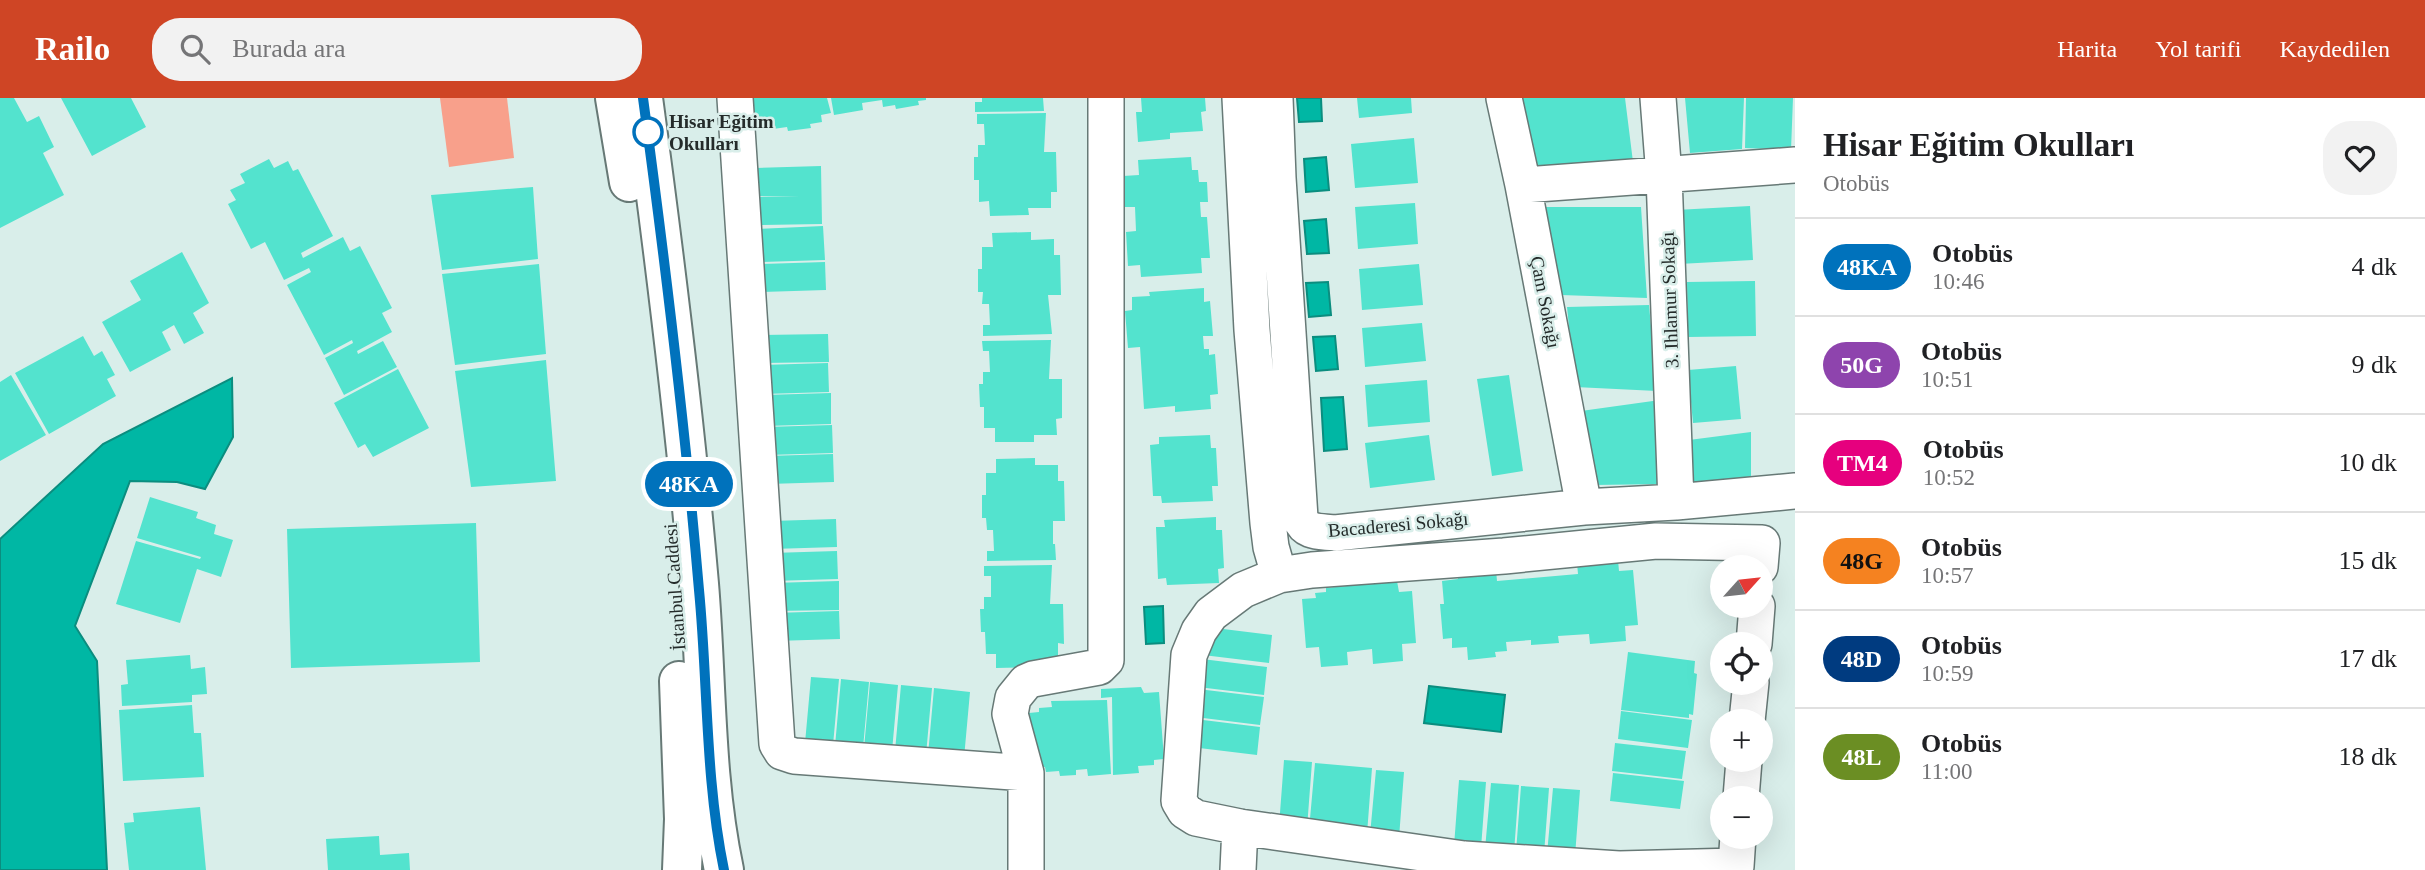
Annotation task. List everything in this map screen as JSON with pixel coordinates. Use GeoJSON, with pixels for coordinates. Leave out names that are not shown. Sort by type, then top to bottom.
{"type":"FeatureCollection","features":[{"type":"Feature","properties":{"kind":"main road","name":"İstanbul Caddesi"},"geometry":{"type":"LineString","coordinates":[[615,98],[635,216],[662,431],[677,618],[684,820],[682,870]]}},
{"type":"Feature","properties":{"kind":"main road","name":"İstanbul Caddesi"},"geometry":{"type":"LineString","coordinates":[[643,98],[659,214],[693,516],[716,832],[724,870]]}},
{"type":"Feature","properties":{"kind":"street"},"geometry":{"type":"LineString","coordinates":[[735,98],[777,744],[782,752],[794,756],[1026,773]]}},
{"type":"Feature","properties":{"kind":"street"},"geometry":{"type":"LineString","coordinates":[[1026,870],[1026,773],[1010,714],[1013,698],[1018,688],[1033,679],[1099,667],[1106,660],[1106,98]]}},
{"type":"Feature","properties":{"kind":"street"},"geometry":{"type":"LineString","coordinates":[[1240,98],[1252,330],[1271,547],[1279,575]]}},
{"type":"Feature","properties":{"kind":"street","name":"Bacaderesi Sokağı"},"geometry":{"type":"LineString","coordinates":[[1275,98],[1302,523],[1312,531],[1335,533],[1584,507],[1795,491]]}},
{"type":"Feature","properties":{"kind":"street","name":"Çam Sokağı"},"geometry":{"type":"LineString","coordinates":[[1504,98],[1584,507]]}},
{"type":"Feature","properties":{"kind":"street","name":"3. Ihlamur Sokağı"},"geometry":{"type":"LineString","coordinates":[[1658,98],[1664,176],[1676,502]]}},
{"type":"Feature","properties":{"kind":"street"},"geometry":{"type":"LineString","coordinates":[[1523,185],[1795,165]]}},
{"type":"Feature","properties":{"kind":"street"},"geometry":{"type":"LineString","coordinates":[[1737,849],[1736,866],[1619,869],[1464,859],[1240,827],[1196,818],[1185,811],[1179,801],[1189,655],[1210,614],[1243,590],[1279,575],[1656,541],[1762,543],[1761,555]]}},
{"type":"Feature","properties":{"kind":"street"},"geometry":{"type":"LineString","coordinates":[[1238,870],[1240,827]]}},
{"type":"Feature","properties":{"kind":"shaded area"},"geometry":{"type":"Polygon","coordinates":[[[440,98],[507,98],[514,158],[449,167],[440,98]]]}},
{"type":"Feature","properties":{"kind":"shaded area"},"geometry":{"type":"Polygon","coordinates":[[[1297,98],[1321,98],[1322,121],[1299,122],[1297,98]]]}},
{"type":"Feature","properties":{"kind":"shaded area"},"geometry":{"type":"Polygon","coordinates":[[[1326,157],[1329,190],[1306,192],[1304,159],[1326,157]]]}},
{"type":"Feature","properties":{"kind":"shaded area"},"geometry":{"type":"Polygon","coordinates":[[[1326,219],[1329,253],[1307,254],[1304,221],[1326,219]]]}},
{"type":"Feature","properties":{"kind":"shaded area"},"geometry":{"type":"Polygon","coordinates":[[[1328,282],[1331,315],[1309,317],[1306,283],[1328,282]]]}},
{"type":"Feature","properties":{"kind":"shaded area"},"geometry":{"type":"Polygon","coordinates":[[[1335,336],[1338,369],[1316,371],[1313,337],[1335,336]]]}},
{"type":"Feature","properties":{"kind":"shaded area"},"geometry":{"type":"Polygon","coordinates":[[[232,378],[233,437],[205,489],[177,482],[130,481],[75,626],[97,661],[107,870],[0,870],[0,539],[103,444],[232,378]]]}},
{"type":"Feature","properties":{"kind":"shaded area"},"geometry":{"type":"Polygon","coordinates":[[[1343,397],[1347,449],[1324,451],[1321,398],[1343,397]]]}},
{"type":"Feature","properties":{"kind":"shaded area"},"geometry":{"type":"Polygon","coordinates":[[[1163,606],[1164,643],[1146,644],[1144,607],[1163,606]]]}},
{"type":"Feature","properties":{"kind":"shaded area"},"geometry":{"type":"Polygon","coordinates":[[[1429,686],[1505,695],[1501,732],[1424,723],[1429,686]]]}},
{"type":"Feature","properties":{"kind":"building"},"geometry":{"type":"Polygon","coordinates":[[[0,98],[14,98],[27,122],[39,116],[54,147],[43,153],[64,195],[0,228],[0,98]]]}},
{"type":"Feature","properties":{"kind":"building"},"geometry":{"type":"Polygon","coordinates":[[[61,98],[131,98],[146,127],[92,156],[61,98]]]}},
{"type":"Feature","properties":{"kind":"building"},"geometry":{"type":"Polygon","coordinates":[[[747,98],[827,98],[831,113],[821,115],[822,122],[810,124],[811,128],[766,130],[765,120],[750,122],[747,98]]]}},
{"type":"Feature","properties":{"kind":"building"},"geometry":{"type":"Polygon","coordinates":[[[831,98],[926,100],[918,101],[919,105],[896,109],[895,105],[883,107],[882,100],[862,103],[863,110],[834,115],[831,98]]]}},
{"type":"Feature","properties":{"kind":"building"},"geometry":{"type":"Polygon","coordinates":[[[982,98],[1043,98],[1044,111],[975,112],[975,102],[982,102],[982,98]]]}},
{"type":"Feature","properties":{"kind":"building"},"geometry":{"type":"Polygon","coordinates":[[[1141,98],[1205,98],[1206,111],[1201,112],[1203,131],[1170,133],[1170,139],[1138,142],[1136,112],[1142,112],[1141,98]]]}},
{"type":"Feature","properties":{"kind":"building"},"geometry":{"type":"Polygon","coordinates":[[[1357,98],[1411,98],[1412,113],[1359,118],[1357,98]]]}},
{"type":"Feature","properties":{"kind":"building"},"geometry":{"type":"Polygon","coordinates":[[[1513,98],[1625,98],[1633,162],[1526,171],[1513,98]]]}},
{"type":"Feature","properties":{"kind":"building"},"geometry":{"type":"Polygon","coordinates":[[[1685,98],[1744,98],[1742,149],[1690,153],[1685,98]]]}},
{"type":"Feature","properties":{"kind":"building"},"geometry":{"type":"Polygon","coordinates":[[[1746,98],[1793,98],[1791,150],[1745,148],[1746,98]]]}},
{"type":"Feature","properties":{"kind":"building"},"geometry":{"type":"Polygon","coordinates":[[[1046,113],[1044,152],[1056,152],[1057,192],[1051,192],[1051,208],[1028,208],[1029,215],[990,216],[989,201],[979,202],[979,180],[974,180],[974,157],[978,157],[978,145],[985,145],[984,124],[977,124],[977,114],[1046,113]]]}},
{"type":"Feature","properties":{"kind":"building"},"geometry":{"type":"Polygon","coordinates":[[[1414,138],[1418,183],[1355,188],[1351,144],[1414,138]]]}},
{"type":"Feature","properties":{"kind":"building"},"geometry":{"type":"Polygon","coordinates":[[[1191,157],[1192,170],[1198,170],[1199,182],[1207,182],[1208,202],[1200,202],[1201,217],[1207,217],[1210,258],[1201,258],[1202,273],[1141,277],[1140,265],[1128,266],[1126,232],[1136,231],[1135,207],[1125,207],[1123,176],[1139,175],[1138,160],[1191,157]]]}},
{"type":"Feature","properties":{"kind":"building"},"geometry":{"type":"Polygon","coordinates":[[[269,159],[274,168],[288,161],[293,171],[298,169],[333,236],[301,253],[303,258],[343,237],[350,251],[360,246],[392,308],[382,313],[392,332],[357,351],[358,354],[383,341],[397,367],[344,395],[325,358],[353,343],[352,340],[324,355],[287,285],[311,272],[309,268],[284,280],[265,242],[251,249],[228,204],[236,200],[230,190],[245,183],[240,174],[269,159]]]}},
{"type":"Feature","properties":{"kind":"building"},"geometry":{"type":"Polygon","coordinates":[[[821,166],[822,224],[757,225],[756,197],[800,196],[756,196],[756,168],[821,166]]]}},
{"type":"Feature","properties":{"kind":"building"},"geometry":{"type":"Polygon","coordinates":[[[533,187],[538,259],[442,270],[431,195],[533,187]]]}},
{"type":"Feature","properties":{"kind":"building"},"geometry":{"type":"Polygon","coordinates":[[[1415,203],[1418,244],[1358,249],[1355,207],[1415,203]]]}},
{"type":"Feature","properties":{"kind":"building"},"geometry":{"type":"Polygon","coordinates":[[[1750,206],[1753,260],[1679,264],[1676,210],[1750,206]]]}},
{"type":"Feature","properties":{"kind":"building"},"geometry":{"type":"Polygon","coordinates":[[[1544,207],[1641,207],[1647,298],[1561,295],[1544,207]]]}},
{"type":"Feature","properties":{"kind":"building"},"geometry":{"type":"Polygon","coordinates":[[[823,226],[825,260],[759,262],[756,229],[823,226]]]}},
{"type":"Feature","properties":{"kind":"building"},"geometry":{"type":"Polygon","coordinates":[[[1031,232],[1031,240],[1054,239],[1054,255],[1060,255],[1061,295],[1048,295],[1052,334],[983,336],[983,325],[990,325],[989,304],[982,304],[983,292],[978,292],[982,247],[993,247],[992,233],[1031,232]]]}},
{"type":"Feature","properties":{"kind":"building"},"geometry":{"type":"Polygon","coordinates":[[[182,252],[209,303],[193,313],[204,333],[184,344],[174,325],[162,332],[171,350],[130,372],[102,322],[141,300],[130,281],[182,252]]]}},
{"type":"Feature","properties":{"kind":"building"},"geometry":{"type":"Polygon","coordinates":[[[825,262],[826,290],[760,292],[759,264],[825,262]]]}},
{"type":"Feature","properties":{"kind":"building"},"geometry":{"type":"Polygon","coordinates":[[[539,264],[546,354],[455,365],[442,274],[539,264]]]}},
{"type":"Feature","properties":{"kind":"building"},"geometry":{"type":"Polygon","coordinates":[[[1419,264],[1423,305],[1362,310],[1359,269],[1419,264]]]}},
{"type":"Feature","properties":{"kind":"building"},"geometry":{"type":"Polygon","coordinates":[[[1755,281],[1756,336],[1688,337],[1687,282],[1755,281]]]}},
{"type":"Feature","properties":{"kind":"building"},"geometry":{"type":"Polygon","coordinates":[[[1204,288],[1204,302],[1210,301],[1213,336],[1203,336],[1204,349],[1209,349],[1209,355],[1215,354],[1218,394],[1210,395],[1211,409],[1175,412],[1175,406],[1144,409],[1140,347],[1128,348],[1125,311],[1132,310],[1132,297],[1150,296],[1149,292],[1204,288]]]}},
{"type":"Feature","properties":{"kind":"building"},"geometry":{"type":"Polygon","coordinates":[[[1649,305],[1657,391],[1575,387],[1567,307],[1649,305]]]}},
{"type":"Feature","properties":{"kind":"building"},"geometry":{"type":"Polygon","coordinates":[[[1422,323],[1426,361],[1365,367],[1362,328],[1422,323]]]}},
{"type":"Feature","properties":{"kind":"building"},"geometry":{"type":"Polygon","coordinates":[[[828,334],[829,362],[763,363],[762,335],[828,334]]]}},
{"type":"Feature","properties":{"kind":"building"},"geometry":{"type":"Polygon","coordinates":[[[83,336],[94,356],[102,351],[115,375],[107,379],[116,396],[49,434],[15,373],[83,336]]]}},
{"type":"Feature","properties":{"kind":"building"},"geometry":{"type":"Polygon","coordinates":[[[1051,340],[1049,379],[1062,379],[1062,418],[1056,419],[1057,435],[1034,435],[1034,442],[995,442],[995,428],[984,428],[984,407],[980,407],[979,384],[983,384],[983,372],[990,372],[989,351],[983,351],[982,341],[1051,340]]]}},
{"type":"Feature","properties":{"kind":"building"},"geometry":{"type":"Polygon","coordinates":[[[546,360],[556,481],[471,487],[455,371],[546,360]]]}},
{"type":"Feature","properties":{"kind":"building"},"geometry":{"type":"Polygon","coordinates":[[[828,363],[829,392],[763,394],[762,365],[828,363]]]}},
{"type":"Feature","properties":{"kind":"building"},"geometry":{"type":"Polygon","coordinates":[[[1736,366],[1741,419],[1693,423],[1688,370],[1736,366]]]}},
{"type":"Feature","properties":{"kind":"building"},"geometry":{"type":"Polygon","coordinates":[[[398,369],[429,428],[373,457],[365,444],[358,448],[334,403],[398,369]]]}},
{"type":"Feature","properties":{"kind":"building"},"geometry":{"type":"Polygon","coordinates":[[[11,375],[46,435],[0,461],[0,382],[11,375]]]}},
{"type":"Feature","properties":{"kind":"building"},"geometry":{"type":"Polygon","coordinates":[[[1509,375],[1523,471],[1492,476],[1477,379],[1509,375]]]}},
{"type":"Feature","properties":{"kind":"building"},"geometry":{"type":"Polygon","coordinates":[[[1427,380],[1430,422],[1368,427],[1365,385],[1427,380]]]}},
{"type":"Feature","properties":{"kind":"building"},"geometry":{"type":"Polygon","coordinates":[[[831,393],[831,424],[765,426],[765,395],[831,393]]]}},
{"type":"Feature","properties":{"kind":"building"},"geometry":{"type":"Polygon","coordinates":[[[1660,400],[1667,484],[1593,485],[1581,411],[1660,400]]]}},
{"type":"Feature","properties":{"kind":"building"},"geometry":{"type":"Polygon","coordinates":[[[832,425],[833,453],[767,455],[766,427],[832,425]]]}},
{"type":"Feature","properties":{"kind":"building"},"geometry":{"type":"Polygon","coordinates":[[[1751,432],[1751,488],[1695,492],[1689,440],[1751,432]]]}},
{"type":"Feature","properties":{"kind":"building"},"geometry":{"type":"Polygon","coordinates":[[[1210,435],[1211,448],[1216,448],[1218,486],[1212,486],[1213,501],[1162,503],[1161,496],[1153,496],[1150,445],[1159,444],[1159,437],[1210,435]]]}},
{"type":"Feature","properties":{"kind":"building"},"geometry":{"type":"Polygon","coordinates":[[[1429,435],[1435,480],[1370,488],[1365,443],[1429,435]]]}},
{"type":"Feature","properties":{"kind":"building"},"geometry":{"type":"Polygon","coordinates":[[[833,454],[834,482],[768,484],[767,456],[833,454]]]}},
{"type":"Feature","properties":{"kind":"building"},"geometry":{"type":"Polygon","coordinates":[[[1035,458],[1035,465],[1058,465],[1058,481],[1064,481],[1065,521],[1053,521],[1056,560],[987,561],[987,551],[994,551],[993,530],[987,530],[986,518],[982,518],[986,473],[996,473],[996,459],[1035,458]]]}},
{"type":"Feature","properties":{"kind":"building"},"geometry":{"type":"Polygon","coordinates":[[[150,497],[198,512],[196,518],[216,525],[214,534],[233,540],[221,577],[197,569],[180,623],[116,604],[136,541],[200,559],[201,557],[137,538],[150,497]]]}},
{"type":"Feature","properties":{"kind":"building"},"geometry":{"type":"Polygon","coordinates":[[[1216,517],[1216,530],[1222,530],[1224,568],[1218,569],[1219,583],[1167,585],[1166,578],[1158,579],[1156,527],[1165,527],[1164,520],[1216,517]]]}},
{"type":"Feature","properties":{"kind":"building"},"geometry":{"type":"Polygon","coordinates":[[[836,519],[837,547],[772,549],[771,521],[836,519]]]}},
{"type":"Feature","properties":{"kind":"building"},"geometry":{"type":"Polygon","coordinates":[[[476,523],[480,662],[291,668],[287,529],[476,523]]]}},
{"type":"Feature","properties":{"kind":"building"},"geometry":{"type":"Polygon","coordinates":[[[837,551],[838,579],[772,581],[771,553],[837,551]]]}},
{"type":"Feature","properties":{"kind":"building"},"geometry":{"type":"Polygon","coordinates":[[[1618,560],[1619,571],[1633,570],[1638,625],[1625,626],[1626,641],[1590,644],[1589,634],[1558,636],[1559,643],[1531,645],[1531,640],[1506,642],[1507,651],[1495,652],[1496,657],[1468,660],[1467,647],[1452,648],[1452,638],[1443,639],[1440,604],[1444,604],[1442,581],[1458,579],[1457,573],[1496,570],[1497,581],[1578,574],[1577,563],[1618,560]]]}},
{"type":"Feature","properties":{"kind":"building"},"geometry":{"type":"Polygon","coordinates":[[[1052,565],[1050,604],[1063,604],[1064,644],[1058,643],[1058,660],[1035,660],[1035,667],[996,668],[996,654],[986,654],[985,632],[981,632],[980,609],[984,609],[984,597],[991,597],[991,576],[984,576],[984,566],[1052,565]]]}},
{"type":"Feature","properties":{"kind":"building"},"geometry":{"type":"Polygon","coordinates":[[[839,581],[839,610],[773,611],[772,583],[839,581]]]}},
{"type":"Feature","properties":{"kind":"building"},"geometry":{"type":"Polygon","coordinates":[[[1397,581],[1399,592],[1412,591],[1416,643],[1402,644],[1403,661],[1373,664],[1372,649],[1347,652],[1348,665],[1321,667],[1319,647],[1306,648],[1302,599],[1316,598],[1315,593],[1326,592],[1326,588],[1397,581]]]}},
{"type":"Feature","properties":{"kind":"building"},"geometry":{"type":"Polygon","coordinates":[[[839,611],[840,639],[775,641],[773,613],[839,611]]]}},
{"type":"Feature","properties":{"kind":"building"},"geometry":{"type":"Polygon","coordinates":[[[1207,627],[1272,635],[1269,663],[1203,655],[1207,627]]]}},
{"type":"Feature","properties":{"kind":"building"},"geometry":{"type":"Polygon","coordinates":[[[1628,652],[1695,661],[1694,673],[1697,674],[1693,715],[1689,714],[1689,718],[1621,710],[1628,652]]]}},
{"type":"Feature","properties":{"kind":"building"},"geometry":{"type":"Polygon","coordinates":[[[190,655],[191,669],[205,667],[207,694],[192,695],[192,702],[122,706],[121,685],[128,684],[126,660],[190,655]]]}},
{"type":"Feature","properties":{"kind":"building"},"geometry":{"type":"Polygon","coordinates":[[[1202,659],[1267,667],[1264,695],[1198,687],[1202,659]]]}},
{"type":"Feature","properties":{"kind":"building"},"geometry":{"type":"Polygon","coordinates":[[[811,677],[839,679],[833,745],[805,743],[811,677]]]}},
{"type":"Feature","properties":{"kind":"building"},"geometry":{"type":"Polygon","coordinates":[[[841,679],[869,682],[863,748],[835,746],[841,679]]]}},
{"type":"Feature","properties":{"kind":"building"},"geometry":{"type":"Polygon","coordinates":[[[870,682],[898,685],[892,751],[864,748],[870,682]]]}},
{"type":"Feature","properties":{"kind":"building"},"geometry":{"type":"Polygon","coordinates":[[[901,685],[932,688],[926,755],[895,751],[901,685]]]}},
{"type":"Feature","properties":{"kind":"building"},"geometry":{"type":"Polygon","coordinates":[[[1141,687],[1144,693],[1159,692],[1164,759],[1154,760],[1154,765],[1138,766],[1139,773],[1113,775],[1112,697],[1101,698],[1101,689],[1141,687]]]}},
{"type":"Feature","properties":{"kind":"building"},"geometry":{"type":"Polygon","coordinates":[[[934,688],[970,692],[964,758],[928,755],[934,688]]]}},
{"type":"Feature","properties":{"kind":"building"},"geometry":{"type":"Polygon","coordinates":[[[1198,689],[1264,697],[1260,725],[1195,717],[1198,689]]]}},
{"type":"Feature","properties":{"kind":"building"},"geometry":{"type":"Polygon","coordinates":[[[1107,700],[1111,774],[1088,776],[1087,769],[1076,770],[1076,775],[1060,776],[1059,771],[1046,772],[1045,767],[1033,768],[1029,713],[1039,712],[1039,708],[1052,707],[1051,701],[1107,700]]]}},
{"type":"Feature","properties":{"kind":"building"},"geometry":{"type":"Polygon","coordinates":[[[192,705],[194,733],[201,733],[204,777],[123,781],[119,710],[192,705]]]}},
{"type":"Feature","properties":{"kind":"building"},"geometry":{"type":"Polygon","coordinates":[[[1621,711],[1692,720],[1688,748],[1618,739],[1621,711]]]}},
{"type":"Feature","properties":{"kind":"building"},"geometry":{"type":"Polygon","coordinates":[[[1195,719],[1260,727],[1257,755],[1191,747],[1195,719]]]}},
{"type":"Feature","properties":{"kind":"building"},"geometry":{"type":"Polygon","coordinates":[[[1615,743],[1686,751],[1682,779],[1612,771],[1615,743]]]}},
{"type":"Feature","properties":{"kind":"building"},"geometry":{"type":"Polygon","coordinates":[[[1284,760],[1312,762],[1307,828],[1279,826],[1284,760]]]}},
{"type":"Feature","properties":{"kind":"building"},"geometry":{"type":"Polygon","coordinates":[[[1315,763],[1372,768],[1367,834],[1309,830],[1315,763]]]}},
{"type":"Feature","properties":{"kind":"building"},"geometry":{"type":"Polygon","coordinates":[[[1376,770],[1404,772],[1399,838],[1370,835],[1376,770]]]}},
{"type":"Feature","properties":{"kind":"building"},"geometry":{"type":"Polygon","coordinates":[[[1613,773],[1684,781],[1680,809],[1610,801],[1613,773]]]}},
{"type":"Feature","properties":{"kind":"building"},"geometry":{"type":"Polygon","coordinates":[[[1459,780],[1486,782],[1481,848],[1454,846],[1459,780]]]}},
{"type":"Feature","properties":{"kind":"building"},"geometry":{"type":"Polygon","coordinates":[[[1491,783],[1519,785],[1514,852],[1485,849],[1491,783]]]}},
{"type":"Feature","properties":{"kind":"building"},"geometry":{"type":"Polygon","coordinates":[[[1521,786],[1549,788],[1544,854],[1516,852],[1521,786]]]}},
{"type":"Feature","properties":{"kind":"building"},"geometry":{"type":"Polygon","coordinates":[[[1553,788],[1580,790],[1575,856],[1547,854],[1553,788]]]}},
{"type":"Feature","properties":{"kind":"building"},"geometry":{"type":"Polygon","coordinates":[[[200,807],[206,870],[129,870],[124,823],[134,822],[133,813],[200,807]]]}},
{"type":"Feature","properties":{"kind":"building"},"geometry":{"type":"Polygon","coordinates":[[[379,836],[380,855],[409,853],[410,870],[328,870],[326,839],[379,836]]]}},
{"type":"Feature","properties":{"kind":"bus line","name":"48KA"},"geometry":{"type":"LineString","coordinates":[[643,98],[659,214],[693,516],[716,832],[724,870]]}},
{"type":"Feature","properties":{"kind":"place","name":"Hisar Eğitim Okulları"},"geometry":{"type":"Point","coordinates":[648,132]}}]}
